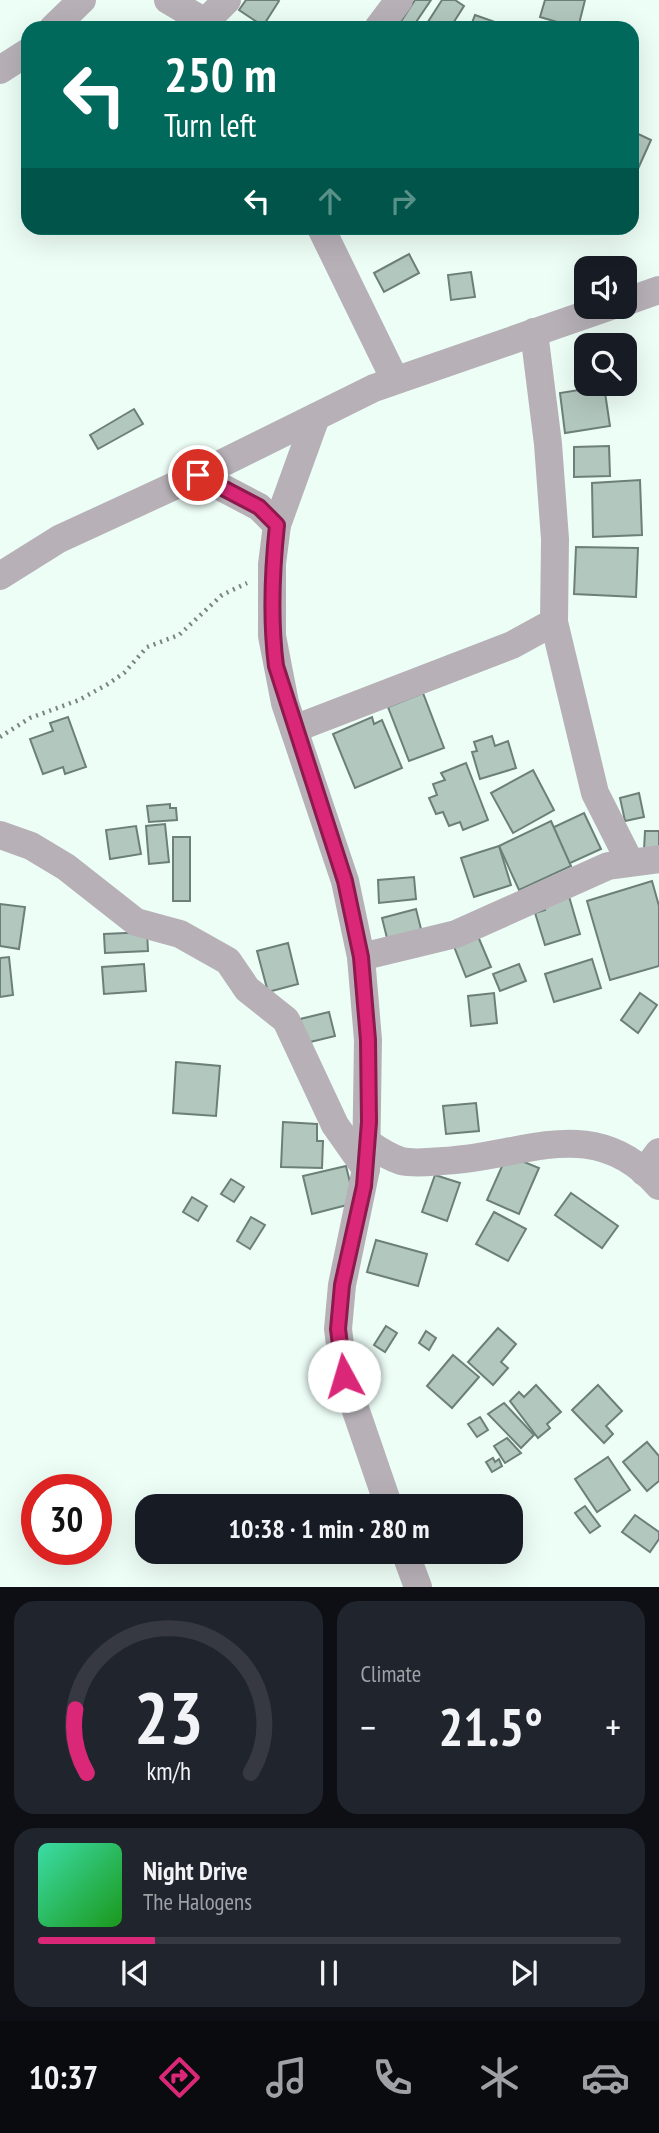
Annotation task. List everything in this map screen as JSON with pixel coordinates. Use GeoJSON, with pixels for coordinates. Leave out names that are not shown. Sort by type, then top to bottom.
{"type":"FeatureCollection","features":[{"type":"Feature","properties":{"kind":"street"},"geometry":{"type":"LineString","coordinates":[[60,21],[82,0]]}},
{"type":"Feature","properties":{"kind":"street"},"geometry":{"type":"LineString","coordinates":[[168,0],[202,21]]}},
{"type":"Feature","properties":{"kind":"street"},"geometry":{"type":"LineString","coordinates":[[211,21],[227,0]]}},
{"type":"Feature","properties":{"kind":"street"},"geometry":{"type":"LineString","coordinates":[[383,21],[399,0]]}},
{"type":"Feature","properties":{"kind":"street"},"geometry":{"type":"LineString","coordinates":[[0,70],[21,56]]}},
{"type":"Feature","properties":{"kind":"street"},"geometry":{"type":"LineString","coordinates":[[324,235],[395,380]]}},
{"type":"Feature","properties":{"kind":"street"},"geometry":{"type":"LineString","coordinates":[[637,298],[659,290]]}},
{"type":"Feature","properties":{"kind":"street"},"geometry":{"type":"LineString","coordinates":[[0,576],[59,539],[395,380],[574,318]]}},
{"type":"Feature","properties":{"kind":"street"},"geometry":{"type":"LineString","coordinates":[[534,331],[548,444],[554,526],[554,622],[595,793],[630,862]]}},
{"type":"Feature","properties":{"kind":"street"},"geometry":{"type":"LineString","coordinates":[[316,418],[277,525],[272,564],[273,646],[294,729],[345,881],[361,957],[368,1040],[367,1156],[342,1285],[338,1329],[344,1376],[385,1494]]}},
{"type":"Feature","properties":{"kind":"street"},"geometry":{"type":"LineString","coordinates":[[198,475],[259,507],[277,525]]}},
{"type":"Feature","properties":{"kind":"street"},"geometry":{"type":"LineString","coordinates":[[294,729],[512,645],[554,622]]}},
{"type":"Feature","properties":{"kind":"street"},"geometry":{"type":"LineString","coordinates":[[0,835],[31,846],[66,867],[136,922],[180,934],[228,961],[247,989],[286,1020],[335,1125],[367,1156],[424,1163],[460,1161],[551,1143],[576,1143],[613,1153],[654,1170]]}},
{"type":"Feature","properties":{"kind":"street"},"geometry":{"type":"LineString","coordinates":[[361,957],[456,934],[591,872],[630,862],[659,859]]}},
{"type":"Feature","properties":{"kind":"street"},"geometry":{"type":"LineString","coordinates":[[409,1564],[418,1587]]}},
{"type":"Feature","properties":{"kind":"path"},"geometry":{"type":"LineString","coordinates":[[0,737],[30,718],[79,700],[108,684],[130,667],[147,647],[179,635],[222,595],[256,578],[272,564]]}},
{"type":"Feature","properties":{"kind":"building"},"geometry":{"type":"Polygon","coordinates":[[[246,0],[279,1],[266,21],[256,21],[239,10],[246,0]]]}},
{"type":"Feature","properties":{"kind":"building"},"geometry":{"type":"Polygon","coordinates":[[[415,0],[431,0],[417,21],[401,21],[415,0]]]}},
{"type":"Feature","properties":{"kind":"building"},"geometry":{"type":"Polygon","coordinates":[[[442,0],[455,0],[464,6],[454,21],[428,21],[442,0]]]}},
{"type":"Feature","properties":{"kind":"building"},"geometry":{"type":"Polygon","coordinates":[[[545,0],[585,0],[580,21],[554,21],[540,17],[545,0]]]}},
{"type":"Feature","properties":{"kind":"building"},"geometry":{"type":"Polygon","coordinates":[[[475,15],[492,21],[473,21],[475,15]]]}},
{"type":"Feature","properties":{"kind":"building"},"geometry":{"type":"Polygon","coordinates":[[[639,134],[651,140],[639,167],[639,134]]]}},
{"type":"Feature","properties":{"kind":"building"},"geometry":{"type":"Polygon","coordinates":[[[409,254],[419,273],[384,292],[374,273],[409,254]]]}},
{"type":"Feature","properties":{"kind":"building"},"geometry":{"type":"Polygon","coordinates":[[[471,272],[475,297],[451,300],[448,275],[471,272]]]}},
{"type":"Feature","properties":{"kind":"building"},"geometry":{"type":"Polygon","coordinates":[[[574,391],[574,396],[606,396],[610,426],[565,433],[560,393],[574,391]]]}},
{"type":"Feature","properties":{"kind":"building"},"geometry":{"type":"Polygon","coordinates":[[[134,409],[143,424],[98,449],[90,435],[134,409]]]}},
{"type":"Feature","properties":{"kind":"building"},"geometry":{"type":"Polygon","coordinates":[[[609,446],[610,476],[574,477],[574,447],[609,446]]]}},
{"type":"Feature","properties":{"kind":"building"},"geometry":{"type":"Polygon","coordinates":[[[640,480],[642,535],[593,537],[592,483],[640,480]]]}},
{"type":"Feature","properties":{"kind":"building"},"geometry":{"type":"Polygon","coordinates":[[[576,547],[638,548],[636,597],[574,594],[576,547]]]}},
{"type":"Feature","properties":{"kind":"building"},"geometry":{"type":"Polygon","coordinates":[[[423,693],[444,748],[409,761],[388,707],[423,693]]]}},
{"type":"Feature","properties":{"kind":"building"},"geometry":{"type":"Polygon","coordinates":[[[68,717],[86,767],[65,774],[63,767],[43,774],[30,739],[53,731],[50,723],[68,717]]]}},
{"type":"Feature","properties":{"kind":"building"},"geometry":{"type":"Polygon","coordinates":[[[372,717],[374,724],[382,720],[402,768],[355,788],[333,734],[372,717]]]}},
{"type":"Feature","properties":{"kind":"building"},"geometry":{"type":"Polygon","coordinates":[[[492,736],[495,746],[508,741],[516,768],[480,779],[472,752],[477,751],[474,742],[492,736]]]}},
{"type":"Feature","properties":{"kind":"building"},"geometry":{"type":"Polygon","coordinates":[[[466,763],[488,820],[463,830],[460,822],[449,826],[443,812],[436,814],[429,798],[437,795],[433,784],[445,780],[441,773],[466,763]]]}},
{"type":"Feature","properties":{"kind":"building"},"geometry":{"type":"Polygon","coordinates":[[[533,770],[554,810],[513,833],[491,793],[533,770]]]}},
{"type":"Feature","properties":{"kind":"building"},"geometry":{"type":"Polygon","coordinates":[[[639,793],[644,817],[625,821],[620,798],[639,793]]]}},
{"type":"Feature","properties":{"kind":"building"},"geometry":{"type":"Polygon","coordinates":[[[170,804],[170,808],[176,808],[177,820],[149,822],[147,806],[170,804]]]}},
{"type":"Feature","properties":{"kind":"building"},"geometry":{"type":"Polygon","coordinates":[[[584,813],[601,849],[568,864],[552,828],[584,813]]]}},
{"type":"Feature","properties":{"kind":"building"},"geometry":{"type":"Polygon","coordinates":[[[551,821],[571,866],[519,890],[499,846],[551,821]]]}},
{"type":"Feature","properties":{"kind":"building"},"geometry":{"type":"Polygon","coordinates":[[[165,824],[169,862],[149,864],[146,826],[165,824]]]}},
{"type":"Feature","properties":{"kind":"building"},"geometry":{"type":"Polygon","coordinates":[[[136,826],[141,854],[110,859],[106,830],[136,826]]]}},
{"type":"Feature","properties":{"kind":"building"},"geometry":{"type":"Polygon","coordinates":[[[645,831],[659,831],[659,851],[644,850],[645,831]]]}},
{"type":"Feature","properties":{"kind":"building"},"geometry":{"type":"Polygon","coordinates":[[[173,837],[190,837],[190,901],[173,901],[173,837]]]}},
{"type":"Feature","properties":{"kind":"building"},"geometry":{"type":"Polygon","coordinates":[[[499,846],[511,885],[474,897],[461,858],[499,846]]]}},
{"type":"Feature","properties":{"kind":"building"},"geometry":{"type":"Polygon","coordinates":[[[414,877],[416,899],[379,903],[378,880],[414,877]]]}},
{"type":"Feature","properties":{"kind":"building"},"geometry":{"type":"Polygon","coordinates":[[[652,881],[659,906],[659,966],[610,980],[587,901],[652,881]]]}},
{"type":"Feature","properties":{"kind":"building"},"geometry":{"type":"Polygon","coordinates":[[[568,893],[580,934],[545,945],[535,913],[545,910],[543,900],[568,893]]]}},
{"type":"Feature","properties":{"kind":"building"},"geometry":{"type":"Polygon","coordinates":[[[0,904],[25,907],[19,949],[0,946],[0,904]]]}},
{"type":"Feature","properties":{"kind":"building"},"geometry":{"type":"Polygon","coordinates":[[[416,909],[422,933],[388,942],[382,918],[416,909]]]}},
{"type":"Feature","properties":{"kind":"building"},"geometry":{"type":"Polygon","coordinates":[[[147,932],[148,951],[105,953],[104,934],[147,932]]]}},
{"type":"Feature","properties":{"kind":"building"},"geometry":{"type":"Polygon","coordinates":[[[477,934],[491,967],[466,977],[453,944],[477,934]]]}},
{"type":"Feature","properties":{"kind":"building"},"geometry":{"type":"Polygon","coordinates":[[[288,943],[298,984],[268,992],[257,951],[288,943]]]}},
{"type":"Feature","properties":{"kind":"building"},"geometry":{"type":"Polygon","coordinates":[[[9,957],[13,995],[0,997],[0,958],[9,957]]]}},
{"type":"Feature","properties":{"kind":"building"},"geometry":{"type":"Polygon","coordinates":[[[592,959],[601,988],[554,1002],[545,974],[592,959]]]}},
{"type":"Feature","properties":{"kind":"building"},"geometry":{"type":"Polygon","coordinates":[[[144,964],[146,991],[104,994],[102,967],[144,964]]]}},
{"type":"Feature","properties":{"kind":"building"},"geometry":{"type":"Polygon","coordinates":[[[519,964],[526,981],[500,991],[493,974],[519,964]]]}},
{"type":"Feature","properties":{"kind":"building"},"geometry":{"type":"Polygon","coordinates":[[[494,993],[497,1023],[471,1026],[468,996],[494,993]]]}},
{"type":"Feature","properties":{"kind":"building"},"geometry":{"type":"Polygon","coordinates":[[[640,993],[657,1005],[638,1033],[621,1020],[640,993]]]}},
{"type":"Feature","properties":{"kind":"building"},"geometry":{"type":"Polygon","coordinates":[[[329,1012],[335,1036],[306,1043],[300,1019],[329,1012]]]}},
{"type":"Feature","properties":{"kind":"building"},"geometry":{"type":"Polygon","coordinates":[[[176,1062],[220,1066],[216,1116],[173,1113],[176,1062]]]}},
{"type":"Feature","properties":{"kind":"building"},"geometry":{"type":"Polygon","coordinates":[[[476,1103],[479,1131],[446,1134],[443,1106],[476,1103]]]}},
{"type":"Feature","properties":{"kind":"building"},"geometry":{"type":"Polygon","coordinates":[[[283,1122],[317,1124],[317,1141],[323,1141],[322,1168],[281,1167],[283,1122]]]}},
{"type":"Feature","properties":{"kind":"building"},"geometry":{"type":"Polygon","coordinates":[[[507,1155],[539,1168],[519,1214],[487,1200],[507,1155]]]}},
{"type":"Feature","properties":{"kind":"building"},"geometry":{"type":"Polygon","coordinates":[[[346,1166],[355,1203],[312,1214],[303,1176],[346,1166]]]}},
{"type":"Feature","properties":{"kind":"building"},"geometry":{"type":"Polygon","coordinates":[[[435,1175],[460,1183],[447,1221],[422,1212],[435,1175]]]}},
{"type":"Feature","properties":{"kind":"building"},"geometry":{"type":"Polygon","coordinates":[[[231,1179],[244,1187],[234,1202],[221,1194],[231,1179]]]}},
{"type":"Feature","properties":{"kind":"building"},"geometry":{"type":"Polygon","coordinates":[[[571,1193],[618,1226],[602,1248],[555,1215],[571,1193]]]}},
{"type":"Feature","properties":{"kind":"building"},"geometry":{"type":"Polygon","coordinates":[[[192,1197],[207,1206],[198,1221],[183,1212],[192,1197]]]}},
{"type":"Feature","properties":{"kind":"building"},"geometry":{"type":"Polygon","coordinates":[[[494,1212],[526,1229],[508,1261],[476,1244],[494,1212]]]}},
{"type":"Feature","properties":{"kind":"building"},"geometry":{"type":"Polygon","coordinates":[[[251,1217],[265,1225],[250,1249],[237,1241],[251,1217]]]}},
{"type":"Feature","properties":{"kind":"building"},"geometry":{"type":"Polygon","coordinates":[[[376,1240],[427,1254],[418,1286],[367,1272],[376,1240]]]}},
{"type":"Feature","properties":{"kind":"building"},"geometry":{"type":"Polygon","coordinates":[[[386,1326],[397,1333],[385,1352],[374,1345],[386,1326]]]}},
{"type":"Feature","properties":{"kind":"building"},"geometry":{"type":"Polygon","coordinates":[[[498,1328],[516,1344],[501,1362],[508,1368],[493,1385],[468,1362],[498,1328]]]}},
{"type":"Feature","properties":{"kind":"building"},"geometry":{"type":"Polygon","coordinates":[[[426,1331],[436,1338],[429,1350],[419,1343],[426,1331]]]}},
{"type":"Feature","properties":{"kind":"building"},"geometry":{"type":"Polygon","coordinates":[[[453,1355],[479,1377],[452,1408],[427,1386],[453,1355]]]}},
{"type":"Feature","properties":{"kind":"building"},"geometry":{"type":"Polygon","coordinates":[[[536,1385],[561,1412],[547,1424],[550,1428],[538,1438],[510,1401],[519,1392],[524,1397],[536,1385]]]}},
{"type":"Feature","properties":{"kind":"building"},"geometry":{"type":"Polygon","coordinates":[[[598,1385],[622,1411],[606,1426],[613,1434],[604,1443],[572,1410],[598,1385]]]}},
{"type":"Feature","properties":{"kind":"building"},"geometry":{"type":"Polygon","coordinates":[[[504,1403],[534,1435],[521,1448],[488,1414],[504,1403]]]}},
{"type":"Feature","properties":{"kind":"building"},"geometry":{"type":"Polygon","coordinates":[[[480,1417],[488,1430],[477,1437],[468,1424],[480,1417]]]}},
{"type":"Feature","properties":{"kind":"building"},"geometry":{"type":"Polygon","coordinates":[[[507,1438],[521,1453],[505,1463],[494,1446],[507,1438]]]}},
{"type":"Feature","properties":{"kind":"building"},"geometry":{"type":"Polygon","coordinates":[[[647,1442],[659,1456],[659,1481],[647,1491],[623,1462],[647,1442]]]}},
{"type":"Feature","properties":{"kind":"building"},"geometry":{"type":"Polygon","coordinates":[[[608,1457],[630,1490],[597,1512],[575,1479],[608,1457]]]}},
{"type":"Feature","properties":{"kind":"building"},"geometry":{"type":"Polygon","coordinates":[[[493,1458],[495,1462],[499,1459],[502,1466],[492,1472],[486,1462],[493,1458]]]}},
{"type":"Feature","properties":{"kind":"building"},"geometry":{"type":"Polygon","coordinates":[[[585,1506],[600,1526],[590,1533],[575,1513],[585,1506]]]}},
{"type":"Feature","properties":{"kind":"building"},"geometry":{"type":"Polygon","coordinates":[[[635,1515],[659,1532],[659,1539],[650,1552],[622,1532],[635,1515]]]}},
{"type":"Feature","properties":{"kind":"route"},"geometry":{"type":"LineString","coordinates":[[198,475],[259,507],[277,525],[272,564],[272,636],[276,666],[285,703],[345,881],[361,957],[368,1040],[369,1122],[364,1186],[342,1285],[338,1329],[344,1376]]}}]}
